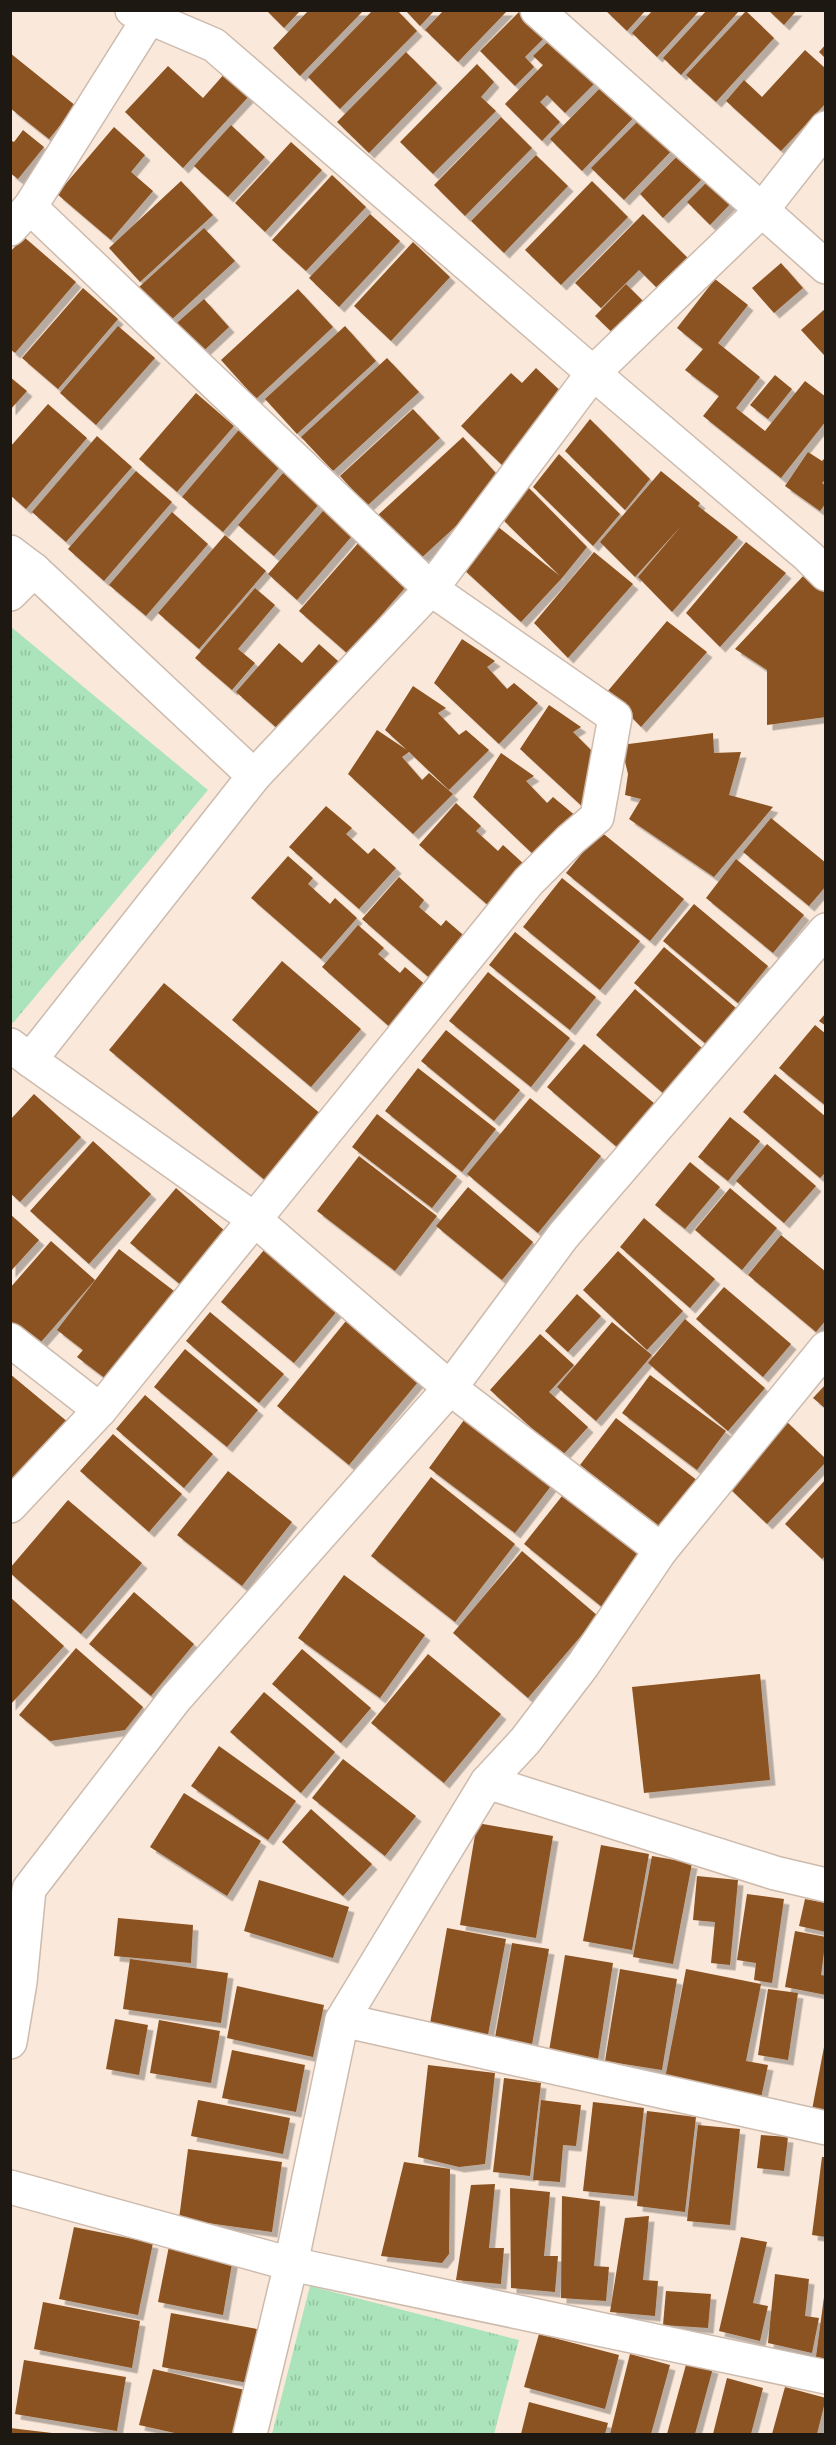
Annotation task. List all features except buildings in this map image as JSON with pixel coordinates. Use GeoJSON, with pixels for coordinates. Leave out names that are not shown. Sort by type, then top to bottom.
{"type":"FeatureCollection","features":[{"type":"Feature","properties":{"kind":"street"},"geometry":{"type":"LineString","coordinates":[[537,10],[825,267]]}},
{"type":"Feature","properties":{"kind":"street"},"geometry":{"type":"LineString","coordinates":[[10,1506],[100,1410],[528,882],[597,817],[615,717],[431,589],[20,218],[145,13],[213,45],[808,556],[825,574]]}},
{"type":"Feature","properties":{"kind":"street"},"geometry":{"type":"LineString","coordinates":[[661,1550],[450,1388],[254,1219],[20,1053],[254,776],[431,589],[593,373],[761,211],[825,129]]}},
{"type":"Feature","properties":{"kind":"street"},"geometry":{"type":"LineString","coordinates":[[10,594],[22,561],[254,776]]}},
{"type":"Feature","properties":{"kind":"street"},"geometry":{"type":"LineString","coordinates":[[10,2042],[20,1982],[20,1880],[450,1388],[562,1236],[825,930]]}},
{"type":"Feature","properties":{"kind":"street"},"geometry":{"type":"LineString","coordinates":[[10,1340],[100,1410]]}},
{"type":"Feature","properties":{"kind":"street"},"geometry":{"type":"LineString","coordinates":[[250,2434],[291,2264],[342,2020],[487,1782],[525,1741],[576,1675],[661,1550],[825,1348]]}},
{"type":"Feature","properties":{"kind":"street"},"geometry":{"type":"LineString","coordinates":[[487,1782],[775,1873],[825,1885]]}},
{"type":"Feature","properties":{"kind":"street"},"geometry":{"type":"LineString","coordinates":[[342,2020],[825,2128]]}},
{"type":"Feature","properties":{"kind":"street"},"geometry":{"type":"LineString","coordinates":[[10,2187],[291,2264],[825,2377]]}},
{"type":"Feature","properties":{"kind":"green space"},"geometry":{"type":"Polygon","coordinates":[[[10,626],[208,790],[13,1023],[10,1021],[10,626]]]}},
{"type":"Feature","properties":{"kind":"green space"},"geometry":{"type":"Polygon","coordinates":[[[310,2286],[519,2340],[494,2434],[272,2434],[310,2286]]]}}]}
